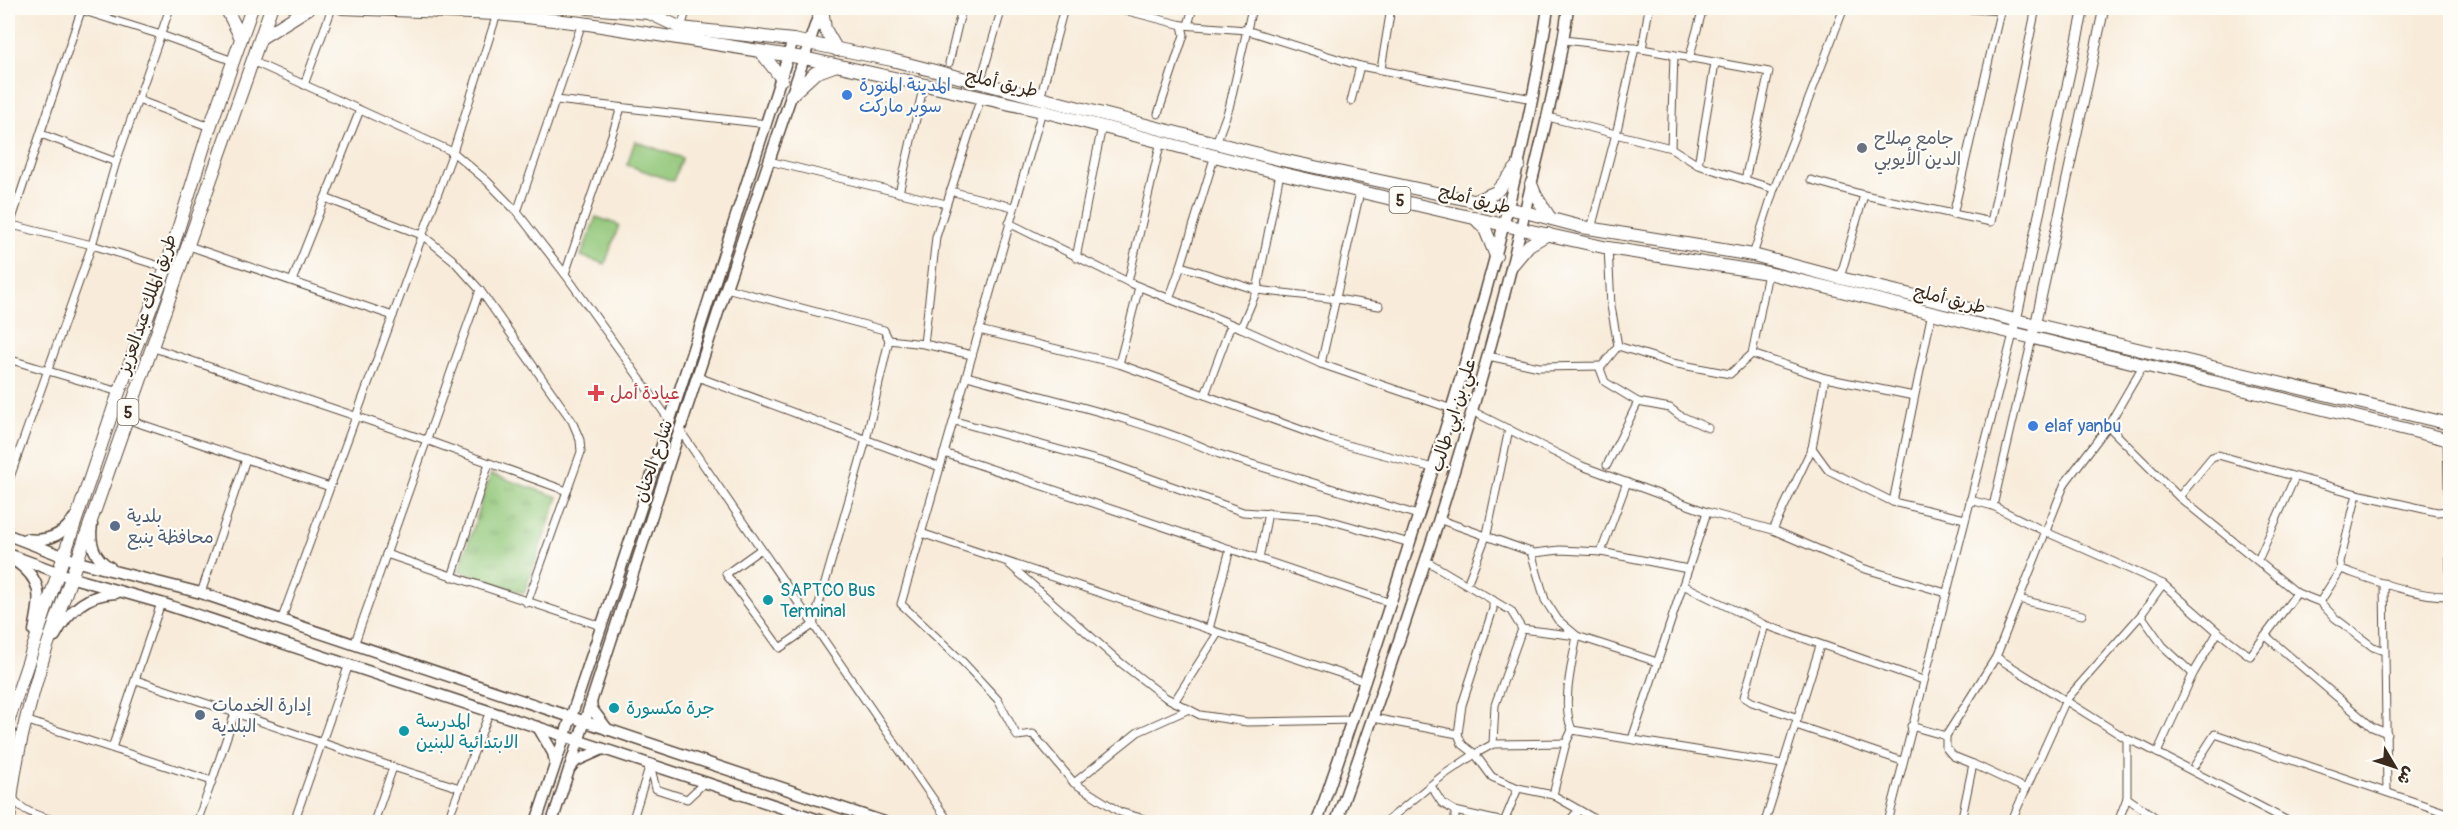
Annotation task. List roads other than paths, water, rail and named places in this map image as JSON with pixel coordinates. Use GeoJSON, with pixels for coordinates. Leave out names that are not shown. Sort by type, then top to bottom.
{"type":"FeatureCollection","features":[{"type":"Feature","properties":{"kind":"highway"},"geometry":{"type":"LineString","coordinates":[[226,8],[241,38]]}},
{"type":"Feature","properties":{"kind":"highway","name":"طريق الملك عبدالعزيز"},"geometry":{"type":"LineString","coordinates":[[8,722],[119,392],[166,268],[210,127],[252,8]]}},
{"type":"Feature","properties":{"kind":"highway","name":"طريق الملك عبدالعزيز"},"geometry":{"type":"LineString","coordinates":[[9,822],[14,768],[44,655],[73,578],[186,244],[271,8]]}},
{"type":"Feature","properties":{"kind":"highway"},"geometry":{"type":"LineString","coordinates":[[260,39],[283,22],[309,8]]}},
{"type":"Feature","properties":{"kind":"highway","name":"طريق أملج"},"geometry":{"type":"LineString","coordinates":[[342,8],[497,14],[582,23],[789,55],[981,97],[1041,105],[1216,149],[1280,173],[1608,248],[1768,273],[2449,440]]}},
{"type":"Feature","properties":{"kind":"highway","name":"طريق أملج"},"geometry":{"type":"LineString","coordinates":[[588,8],[650,10],[681,28],[793,40],[892,60],[980,83],[1102,126],[1161,140],[1282,160],[1591,228],[1753,255],[1840,278],[2451,424]]}},
{"type":"Feature","properties":{"kind":"highway"},"geometry":{"type":"LineString","coordinates":[[822,8],[825,29],[837,50]]}},
{"type":"Feature","properties":{"kind":"highway"},"geometry":{"type":"LineString","coordinates":[[761,52],[782,79]]}},
{"type":"Feature","properties":{"kind":"highway"},"geometry":{"type":"LineString","coordinates":[[791,95],[815,73],[836,65]]}},
{"type":"Feature","properties":{"kind":"highway"},"geometry":{"type":"LineString","coordinates":[[1474,201],[1496,192],[1519,165]]}},
{"type":"Feature","properties":{"kind":"highway"},"geometry":{"type":"LineString","coordinates":[[1531,184],[1550,218]]}},
{"type":"Feature","properties":{"kind":"highway"},"geometry":{"type":"LineString","coordinates":[[1473,216],[1485,229],[1496,256]]}},
{"type":"Feature","properties":{"kind":"highway"},"geometry":{"type":"LineString","coordinates":[[1513,264],[1529,245],[1548,234]]}},
{"type":"Feature","properties":{"kind":"main road","name":"شارع الحنان"},"geometry":{"type":"LineString","coordinates":[[552,822],[681,432],[726,288],[822,8]]}},
{"type":"Feature","properties":{"kind":"main road","name":"علي بن ابي طالب"},"geometry":{"type":"LineString","coordinates":[[1317,822],[1366,682],[1410,543],[1496,256],[1519,165],[1548,8]]}},
{"type":"Feature","properties":{"kind":"main road","name":"علي بن ابي طالب"},"geometry":{"type":"LineString","coordinates":[[1338,818],[1425,560],[1488,356],[1522,229],[1548,117],[1564,40],[1568,8]]}},
{"type":"Feature","properties":{"kind":"main road","name":"شارع الحنان"},"geometry":{"type":"LineString","coordinates":[[536,822],[670,421],[793,40]]}},
{"type":"Feature","properties":{"kind":"main road"},"geometry":{"type":"LineString","coordinates":[[8,536],[38,540],[54,537],[70,525],[82,505]]}},
{"type":"Feature","properties":{"kind":"main road"},"geometry":{"type":"LineString","coordinates":[[96,506],[91,532],[94,553],[106,565],[122,572]]}},
{"type":"Feature","properties":{"kind":"main road"},"geometry":{"type":"LineString","coordinates":[[8,536],[78,562],[201,593],[884,822]]}},
{"type":"Feature","properties":{"kind":"main road"},"geometry":{"type":"LineString","coordinates":[[8,555],[73,578],[160,603],[349,664],[825,822]]}},
{"type":"Feature","properties":{"kind":"main road"},"geometry":{"type":"LineString","coordinates":[[8,555],[30,572],[38,585],[39,602],[31,651]]}},
{"type":"Feature","properties":{"kind":"main road"},"geometry":{"type":"LineString","coordinates":[[44,655],[72,610],[96,597],[125,593]]}},
{"type":"Feature","properties":{"kind":"main road"},"geometry":{"type":"LineString","coordinates":[[551,711],[577,698]]}},
{"type":"Feature","properties":{"kind":"main road"},"geometry":{"type":"LineString","coordinates":[[591,702],[602,724],[608,730]]}},
{"type":"Feature","properties":{"kind":"main road"},"geometry":{"type":"LineString","coordinates":[[538,727],[556,762]]}},
{"type":"Feature","properties":{"kind":"main road"},"geometry":{"type":"LineString","coordinates":[[569,769],[576,761],[603,749]]}},
{"type":"Feature","properties":{"kind":"street"},"geometry":{"type":"LineString","coordinates":[[8,483],[92,245],[116,162],[170,8]]}},
{"type":"Feature","properties":{"kind":"street"},"geometry":{"type":"LineString","coordinates":[[304,85],[332,8]]}},
{"type":"Feature","properties":{"kind":"street"},"geometry":{"type":"LineString","coordinates":[[681,28],[687,8]]}},
{"type":"Feature","properties":{"kind":"street"},"geometry":{"type":"LineString","coordinates":[[949,63],[962,8]]}},
{"type":"Feature","properties":{"kind":"street"},"geometry":{"type":"LineString","coordinates":[[980,83],[1002,8]]}},
{"type":"Feature","properties":{"kind":"street"},"geometry":{"type":"LineString","coordinates":[[1064,8],[1009,224],[955,421],[901,604],[963,662],[998,700],[1017,736],[1033,734],[1074,783],[1120,812],[1155,822]]}},
{"type":"Feature","properties":{"kind":"street"},"geometry":{"type":"LineString","coordinates":[[1121,8],[1185,25],[1246,30],[1360,66],[1532,99]]}},
{"type":"Feature","properties":{"kind":"street"},"geometry":{"type":"LineString","coordinates":[[1158,114],[1184,35],[1185,25],[1193,8]]}},
{"type":"Feature","properties":{"kind":"street"},"geometry":{"type":"LineString","coordinates":[[1169,300],[1228,108],[1252,8]]}},
{"type":"Feature","properties":{"kind":"street"},"geometry":{"type":"LineString","coordinates":[[1381,69],[1391,8]]}},
{"type":"Feature","properties":{"kind":"street"},"geometry":{"type":"LineString","coordinates":[[1591,228],[1648,8]]}},
{"type":"Feature","properties":{"kind":"street"},"geometry":{"type":"LineString","coordinates":[[1689,59],[1702,8]]}},
{"type":"Feature","properties":{"kind":"street"},"geometry":{"type":"LineString","coordinates":[[1753,255],[1774,189],[1844,8]]}},
{"type":"Feature","properties":{"kind":"street"},"geometry":{"type":"LineString","coordinates":[[1953,215],[2001,9],[1954,8]]}},
{"type":"Feature","properties":{"kind":"street"},"geometry":{"type":"LineString","coordinates":[[1811,180],[1864,195],[1991,222],[2036,8]]}},
{"type":"Feature","properties":{"kind":"street"},"geometry":{"type":"LineString","coordinates":[[1888,822],[2013,334],[2084,8]]}},
{"type":"Feature","properties":{"kind":"street"},"geometry":{"type":"LineString","coordinates":[[1993,506],[2104,8]]}},
{"type":"Feature","properties":{"kind":"street"},"geometry":{"type":"LineString","coordinates":[[166,268],[92,245],[9,224],[81,9],[233,61]]}},
{"type":"Feature","properties":{"kind":"street"},"geometry":{"type":"LineString","coordinates":[[281,621],[453,152],[497,14]]}},
{"type":"Feature","properties":{"kind":"street"},"geometry":{"type":"LineString","coordinates":[[517,212],[582,23]]}},
{"type":"Feature","properties":{"kind":"street"},"geometry":{"type":"LineString","coordinates":[[1564,40],[1639,49],[1769,72],[1744,180]]}},
{"type":"Feature","properties":{"kind":"street"},"geometry":{"type":"LineString","coordinates":[[1671,148],[1674,55]]}},
{"type":"Feature","properties":{"kind":"street"},"geometry":{"type":"LineString","coordinates":[[252,61],[453,152],[487,181],[517,212],[565,274],[670,421]]}},
{"type":"Feature","properties":{"kind":"street"},"geometry":{"type":"LineString","coordinates":[[1698,165],[1715,63]]}},
{"type":"Feature","properties":{"kind":"street"},"geometry":{"type":"LineString","coordinates":[[1351,101],[1360,66]]}},
{"type":"Feature","properties":{"kind":"street"},"geometry":{"type":"LineString","coordinates":[[899,193],[924,84]]}},
{"type":"Feature","properties":{"kind":"street"},"geometry":{"type":"LineString","coordinates":[[924,344],[936,237],[981,97]]}},
{"type":"Feature","properties":{"kind":"street"},"geometry":{"type":"LineString","coordinates":[[138,100],[210,127]]}},
{"type":"Feature","properties":{"kind":"street"},"geometry":{"type":"LineString","coordinates":[[556,100],[767,124]]}},
{"type":"Feature","properties":{"kind":"street"},"geometry":{"type":"LineString","coordinates":[[565,274],[621,108]]}},
{"type":"Feature","properties":{"kind":"street"},"geometry":{"type":"LineString","coordinates":[[292,281],[360,110]]}},
{"type":"Feature","properties":{"kind":"street"},"geometry":{"type":"LineString","coordinates":[[1548,117],[1671,148],[1698,165],[1774,189]]}},
{"type":"Feature","properties":{"kind":"street"},"geometry":{"type":"LineString","coordinates":[[1076,258],[1102,126]]}},
{"type":"Feature","properties":{"kind":"street"},"geometry":{"type":"LineString","coordinates":[[41,134],[116,162]]}},
{"type":"Feature","properties":{"kind":"street"},"geometry":{"type":"LineString","coordinates":[[1128,282],[1161,140]]}},
{"type":"Feature","properties":{"kind":"street"},"geometry":{"type":"LineString","coordinates":[[769,161],[946,204]]}},
{"type":"Feature","properties":{"kind":"street"},"geometry":{"type":"LineString","coordinates":[[1205,396],[1229,330],[1237,327],[1257,291],[1280,173]]}},
{"type":"Feature","properties":{"kind":"street"},"geometry":{"type":"LineString","coordinates":[[950,191],[1013,207]]}},
{"type":"Feature","properties":{"kind":"street"},"geometry":{"type":"LineString","coordinates":[[1321,364],[1360,192]]}},
{"type":"Feature","properties":{"kind":"street"},"geometry":{"type":"LineString","coordinates":[[1840,278],[1864,195]]}},
{"type":"Feature","properties":{"kind":"street"},"geometry":{"type":"LineString","coordinates":[[325,198],[422,235],[452,259],[480,290],[572,421],[580,440],[581,452],[527,603]]}},
{"type":"Feature","properties":{"kind":"street"},"geometry":{"type":"LineString","coordinates":[[1009,224],[1139,287],[1321,364],[1452,409]]}},
{"type":"Feature","properties":{"kind":"street"},"geometry":{"type":"LineString","coordinates":[[186,244],[393,316]]}},
{"type":"Feature","properties":{"kind":"street"},"geometry":{"type":"LineString","coordinates":[[1488,356],[1539,367],[1602,366],[1618,346],[1611,306],[1608,248]]}},
{"type":"Feature","properties":{"kind":"street"},"geometry":{"type":"LineString","coordinates":[[1181,266],[1257,291],[1337,299],[1379,306]]}},
{"type":"Feature","properties":{"kind":"street"},"geometry":{"type":"LineString","coordinates":[[1618,346],[1672,363],[1730,374],[1752,354],[1768,273]]}},
{"type":"Feature","properties":{"kind":"street"},"geometry":{"type":"LineString","coordinates":[[1119,364],[1139,287]]}},
{"type":"Feature","properties":{"kind":"street"},"geometry":{"type":"LineString","coordinates":[[726,288],[884,330],[889,340],[866,440],[813,625],[780,648],[726,574],[761,549]]}},
{"type":"Feature","properties":{"kind":"street"},"geometry":{"type":"LineString","coordinates":[[354,645],[480,290]]}},
{"type":"Feature","properties":{"kind":"street"},"geometry":{"type":"LineString","coordinates":[[1893,502],[1932,312]]}},
{"type":"Feature","properties":{"kind":"street"},"geometry":{"type":"LineString","coordinates":[[979,330],[1119,364],[1329,440],[1433,468]]}},
{"type":"Feature","properties":{"kind":"street"},"geometry":{"type":"LineString","coordinates":[[889,340],[924,344],[972,355]]}},
{"type":"Feature","properties":{"kind":"street"},"geometry":{"type":"LineString","coordinates":[[151,347],[426,440],[567,491]]}},
{"type":"Feature","properties":{"kind":"street"},"geometry":{"type":"LineString","coordinates":[[1752,354],[1825,378],[1914,396]]}},
{"type":"Feature","properties":{"kind":"street"},"geometry":{"type":"LineString","coordinates":[[8,359],[119,392]]}},
{"type":"Feature","properties":{"kind":"street"},"geometry":{"type":"LineString","coordinates":[[2026,789],[1953,756],[1946,748],[1946,736],[1996,657],[2065,483],[2108,426],[2144,364]]}},
{"type":"Feature","properties":{"kind":"street"},"geometry":{"type":"LineString","coordinates":[[1599,366],[1605,382],[1638,402],[1670,408],[1679,416],[1708,428]]}},
{"type":"Feature","properties":{"kind":"street"},"geometry":{"type":"LineString","coordinates":[[967,376],[1125,420],[1192,441],[1219,454],[1418,515]]}},
{"type":"Feature","properties":{"kind":"street"},"geometry":{"type":"LineString","coordinates":[[698,377],[940,467]]}},
{"type":"Feature","properties":{"kind":"street"},"geometry":{"type":"LineString","coordinates":[[1773,530],[1812,448],[1825,378]]}},
{"type":"Feature","properties":{"kind":"street"},"geometry":{"type":"LineString","coordinates":[[1607,465],[1638,402]]}},
{"type":"Feature","properties":{"kind":"street"},"geometry":{"type":"LineString","coordinates":[[1472,411],[1582,466],[1707,512],[1773,530],[1862,568],[1946,593]]}},
{"type":"Feature","properties":{"kind":"street"},"geometry":{"type":"LineString","coordinates":[[126,419],[330,488]]}},
{"type":"Feature","properties":{"kind":"street"},"geometry":{"type":"LineString","coordinates":[[955,421],[1111,464],[1243,512],[1318,517],[1410,543]]}},
{"type":"Feature","properties":{"kind":"street"},"geometry":{"type":"LineString","coordinates":[[2108,426],[2179,497],[2297,593],[2320,602],[2335,618],[2373,646],[2384,651]]}},
{"type":"Feature","properties":{"kind":"street"},"geometry":{"type":"LineString","coordinates":[[1469,579],[1487,534],[1509,429]]}},
{"type":"Feature","properties":{"kind":"street"},"geometry":{"type":"LineString","coordinates":[[681,432],[949,822]]}},
{"type":"Feature","properties":{"kind":"street"},"geometry":{"type":"LineString","coordinates":[[2449,440],[2451,572]]}},
{"type":"Feature","properties":{"kind":"street"},"geometry":{"type":"LineString","coordinates":[[1812,448],[1828,470],[1893,502],[1965,519]]}},
{"type":"Feature","properties":{"kind":"street"},"geometry":{"type":"LineString","coordinates":[[944,453],[1391,603]]}},
{"type":"Feature","properties":{"kind":"street"},"geometry":{"type":"LineString","coordinates":[[2179,497],[2212,457],[2218,455],[2357,494],[2437,512],[2449,512]]}},
{"type":"Feature","properties":{"kind":"street"},"geometry":{"type":"LineString","coordinates":[[201,593],[246,459]]}},
{"type":"Feature","properties":{"kind":"street"},"geometry":{"type":"LineString","coordinates":[[452,577],[489,463]]}},
{"type":"Feature","properties":{"kind":"street"},"geometry":{"type":"LineString","coordinates":[[2260,556],[2295,477]]}},
{"type":"Feature","properties":{"kind":"street"},"geometry":{"type":"LineString","coordinates":[[1601,552],[1627,482]]}},
{"type":"Feature","properties":{"kind":"street"},"geometry":{"type":"LineString","coordinates":[[2320,602],[2341,569],[2340,561],[2357,494]]}},
{"type":"Feature","properties":{"kind":"street"},"geometry":{"type":"LineString","coordinates":[[1970,500],[1993,506],[2163,584],[2218,633],[2250,656],[2297,593]]}},
{"type":"Feature","properties":{"kind":"street"},"geometry":{"type":"LineString","coordinates":[[1632,739],[1707,512]]}},
{"type":"Feature","properties":{"kind":"street"},"geometry":{"type":"LineString","coordinates":[[1260,559],[1268,513]]}},
{"type":"Feature","properties":{"kind":"street"},"geometry":{"type":"LineString","coordinates":[[1438,519],[1487,534],[1509,545],[1531,552],[1560,550],[1601,552],[1688,569]]}},
{"type":"Feature","properties":{"kind":"street"},"geometry":{"type":"LineString","coordinates":[[921,533],[1366,682]]}},
{"type":"Feature","properties":{"kind":"street"},"geometry":{"type":"LineString","coordinates":[[1209,629],[1230,549]]}},
{"type":"Feature","properties":{"kind":"street"},"geometry":{"type":"LineString","coordinates":[[1531,552],[1545,600],[1558,620],[1577,636]]}},
{"type":"Feature","properties":{"kind":"street"},"geometry":{"type":"LineString","coordinates":[[386,554],[601,626]]}},
{"type":"Feature","properties":{"kind":"street"},"geometry":{"type":"LineString","coordinates":[[1425,560],[1511,611],[1522,628],[1577,636],[1657,662]]}},
{"type":"Feature","properties":{"kind":"street"},"geometry":{"type":"LineString","coordinates":[[1007,562],[1121,663],[1174,702],[1200,715],[1247,722],[1353,720]]}},
{"type":"Feature","properties":{"kind":"street"},"geometry":{"type":"LineString","coordinates":[[2341,569],[2384,583],[2439,596],[2451,596]]}},
{"type":"Feature","properties":{"kind":"street"},"geometry":{"type":"LineString","coordinates":[[2384,583],[2387,792]]}},
{"type":"Feature","properties":{"kind":"street"},"geometry":{"type":"LineString","coordinates":[[2011,822],[2066,700],[2141,615],[2163,584]]}},
{"type":"Feature","properties":{"kind":"street"},"geometry":{"type":"LineString","coordinates":[[1683,585],[1765,625],[1923,680]]}},
{"type":"Feature","properties":{"kind":"street"},"geometry":{"type":"LineString","coordinates":[[2019,599],[2082,615]]}},
{"type":"Feature","properties":{"kind":"street"},"geometry":{"type":"LineString","coordinates":[[1492,600],[1493,609],[1462,705],[1458,734],[1462,744],[1475,754],[1491,777],[1518,788],[1553,795],[1600,822]]}},
{"type":"Feature","properties":{"kind":"street"},"geometry":{"type":"LineString","coordinates":[[112,748],[160,603]]}},
{"type":"Feature","properties":{"kind":"street"},"geometry":{"type":"LineString","coordinates":[[2141,615],[2163,646],[2193,674]]}},
{"type":"Feature","properties":{"kind":"street"},"geometry":{"type":"LineString","coordinates":[[1765,625],[1744,697],[1797,721],[1902,761]]}},
{"type":"Feature","properties":{"kind":"street"},"geometry":{"type":"LineString","coordinates":[[1493,744],[1495,705],[1522,628]]}},
{"type":"Feature","properties":{"kind":"street"},"geometry":{"type":"LineString","coordinates":[[1174,702],[1218,633]]}},
{"type":"Feature","properties":{"kind":"street"},"geometry":{"type":"LineString","coordinates":[[2157,753],[2193,674],[2218,633]]}},
{"type":"Feature","properties":{"kind":"street"},"geometry":{"type":"LineString","coordinates":[[1553,795],[1566,743],[1572,730],[1568,720],[1568,706],[1570,672],[1577,636]]}},
{"type":"Feature","properties":{"kind":"street"},"geometry":{"type":"LineString","coordinates":[[2266,636],[2372,727],[2387,733]]}},
{"type":"Feature","properties":{"kind":"street"},"geometry":{"type":"LineString","coordinates":[[1765,822],[1820,646]]}},
{"type":"Feature","properties":{"kind":"street"},"geometry":{"type":"LineString","coordinates":[[1996,657],[2127,739],[2290,822]]}},
{"type":"Feature","properties":{"kind":"street"},"geometry":{"type":"LineString","coordinates":[[294,822],[349,664]]}},
{"type":"Feature","properties":{"kind":"street"},"geometry":{"type":"LineString","coordinates":[[136,680],[460,788]]}},
{"type":"Feature","properties":{"kind":"street"},"geometry":{"type":"LineString","coordinates":[[1074,783],[1138,732],[1189,709]]}},
{"type":"Feature","properties":{"kind":"street"},"geometry":{"type":"LineString","coordinates":[[447,822],[490,711]]}},
{"type":"Feature","properties":{"kind":"street"},"geometry":{"type":"LineString","coordinates":[[196,822],[235,713]]}},
{"type":"Feature","properties":{"kind":"street"},"geometry":{"type":"LineString","coordinates":[[1373,718],[1458,734]]}},
{"type":"Feature","properties":{"kind":"street"},"geometry":{"type":"LineString","coordinates":[[25,720],[212,781]]}},
{"type":"Feature","properties":{"kind":"street"},"geometry":{"type":"LineString","coordinates":[[1911,726],[1946,736]]}},
{"type":"Feature","properties":{"kind":"street"},"geometry":{"type":"LineString","coordinates":[[1572,730],[1782,764]]}},
{"type":"Feature","properties":{"kind":"street"},"geometry":{"type":"LineString","coordinates":[[2195,765],[2215,734],[2451,814]]}},
{"type":"Feature","properties":{"kind":"street"},"geometry":{"type":"LineString","coordinates":[[2118,822],[2127,798],[2127,739]]}},
{"type":"Feature","properties":{"kind":"street"},"geometry":{"type":"LineString","coordinates":[[1386,822],[1431,786],[1475,754],[1493,744],[1566,743]]}},
{"type":"Feature","properties":{"kind":"street"},"geometry":{"type":"LineString","coordinates":[[650,764],[656,789],[687,799],[705,782]]}},
{"type":"Feature","properties":{"kind":"street"},"geometry":{"type":"LineString","coordinates":[[632,822],[650,764]]}},
{"type":"Feature","properties":{"kind":"street"},"geometry":{"type":"LineString","coordinates":[[1961,822],[1972,764]]}},
{"type":"Feature","properties":{"kind":"street"},"geometry":{"type":"LineString","coordinates":[[374,822],[393,766]]}},
{"type":"Feature","properties":{"kind":"street"},"geometry":{"type":"LineString","coordinates":[[1431,786],[1442,804],[1455,811],[1504,822],[1518,788]]}},
{"type":"Feature","properties":{"kind":"street"},"geometry":{"type":"LineString","coordinates":[[11,794],[22,808],[42,820],[61,822]]}},
{"type":"Feature","properties":{"kind":"street"},"geometry":{"type":"LineString","coordinates":[[2127,798],[2162,822]]}},
{"type":"Feature","properties":{"kind":"street"},"geometry":{"type":"LineString","coordinates":[[1568,822],[1578,810]]}},
{"type":"Feature","properties":{"kind":"street"},"geometry":{"type":"LineString","coordinates":[[1455,811],[1455,822]]}},
{"type":"Feature","properties":{"kind":"street"},"geometry":{"type":"LineString","coordinates":[[1338,818],[1352,822]]}},
{"type":"Feature","properties":{"kind":"place","name":"المدينة المنورة سوبر ماركت"},"geometry":{"type":"Point","coordinates":[847,95]}},
{"type":"Feature","properties":{"kind":"place","name":"جامع صلاح الدين الأيوبي"},"geometry":{"type":"Point","coordinates":[1862,148]}},
{"type":"Feature","properties":{"kind":"place","name":"عيادة أمل"},"geometry":{"type":"Point","coordinates":[596,393]}},
{"type":"Feature","properties":{"kind":"place","name":"elaf yanbu"},"geometry":{"type":"Point","coordinates":[2033,426]}},
{"type":"Feature","properties":{"kind":"place","name":"بلدية محافظة ينبع"},"geometry":{"type":"Point","coordinates":[115,526]}},
{"type":"Feature","properties":{"kind":"place","name":"SAPTCO Bus Terminal"},"geometry":{"type":"Point","coordinates":[768,600]}},
{"type":"Feature","properties":{"kind":"place","name":"جرة مكسورة"},"geometry":{"type":"Point","coordinates":[614,708]}},
{"type":"Feature","properties":{"kind":"place","name":"إدارة الخدمات البلدية"},"geometry":{"type":"Point","coordinates":[200,715]}},
{"type":"Feature","properties":{"kind":"place","name":"المدرسة الابتدائية للبنين"},"geometry":{"type":"Point","coordinates":[404,731]}}]}
